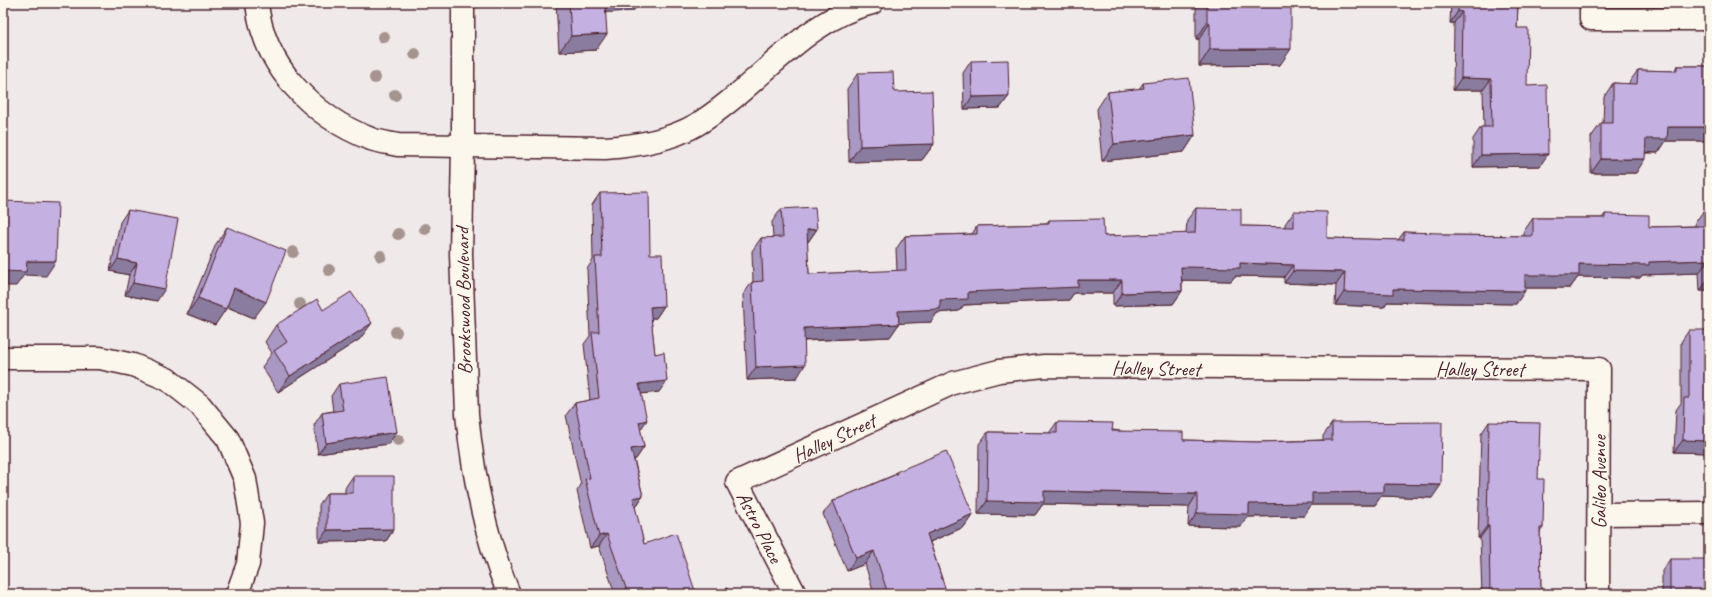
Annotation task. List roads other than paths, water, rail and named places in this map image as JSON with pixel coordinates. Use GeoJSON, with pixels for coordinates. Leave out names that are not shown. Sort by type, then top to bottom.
{"type":"FeatureCollection","features":[{"type":"Feature","properties":{"kind":"street"},"geometry":{"type":"LineString","coordinates":[[257,3],[258,12],[270,49],[288,80],[314,107],[342,125],[372,139],[398,145],[605,148],[634,146],[661,139],[694,126],[720,110],[807,36],[838,15],[872,3]]}},
{"type":"Feature","properties":{"kind":"street","name":"Brookswood Boulevard"},"geometry":{"type":"LineString","coordinates":[[463,3],[464,147],[460,254],[465,387],[470,440],[488,531],[496,561],[509,594]]}},
{"type":"Feature","properties":{"kind":"street"},"geometry":{"type":"LineString","coordinates":[[1591,11],[1709,19]]}},
{"type":"Feature","properties":{"kind":"street"},"geometry":{"type":"LineString","coordinates":[[3,358],[100,358],[133,365],[167,379],[200,405],[228,438],[245,479],[252,523],[248,564],[237,594]]}},
{"type":"Feature","properties":{"kind":"street","name":"Halley Street"},"geometry":{"type":"LineString","coordinates":[[736,482],[953,383],[999,371],[1044,366],[1599,369]]}},
{"type":"Feature","properties":{"kind":"street","name":"Galileo Avenue"},"geometry":{"type":"LineString","coordinates":[[1598,594],[1599,369]]}},
{"type":"Feature","properties":{"kind":"street","name":"Astro Place"},"geometry":{"type":"LineString","coordinates":[[736,482],[795,594]]}},
{"type":"Feature","properties":{"kind":"street"},"geometry":{"type":"LineString","coordinates":[[1599,514],[1709,514]]}}]}
